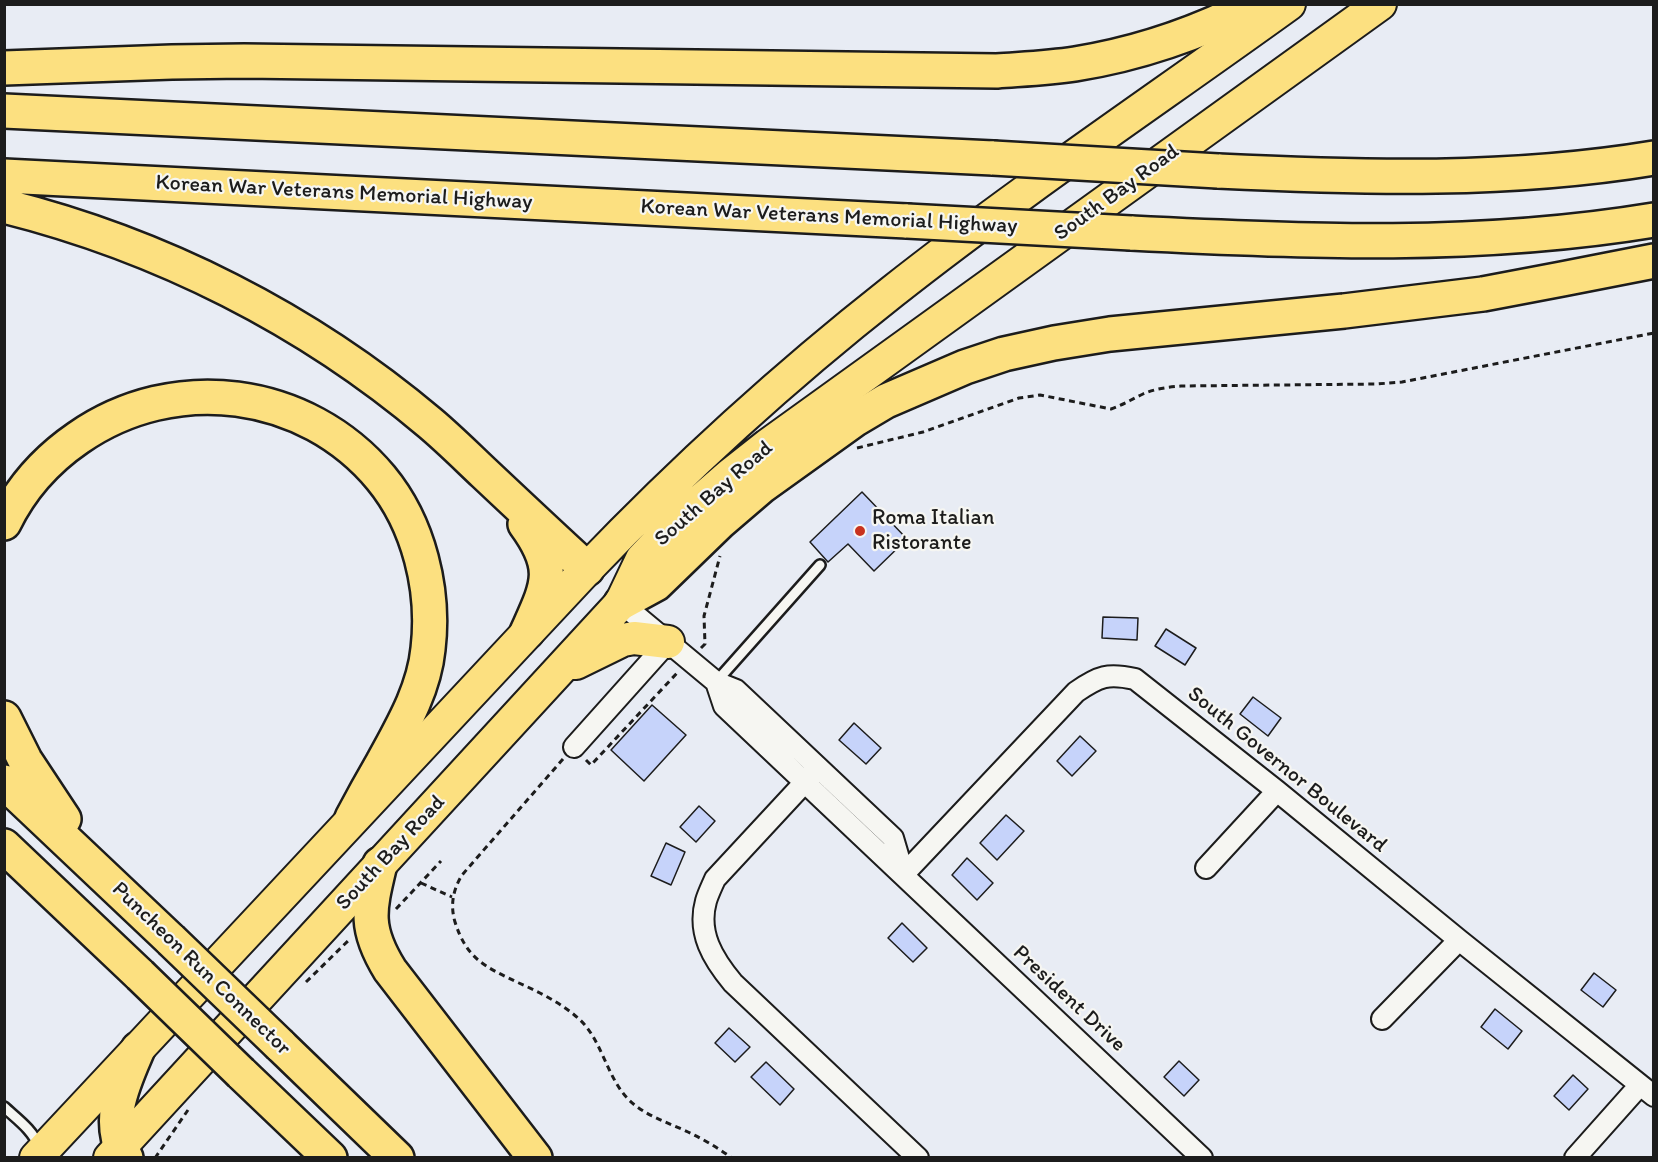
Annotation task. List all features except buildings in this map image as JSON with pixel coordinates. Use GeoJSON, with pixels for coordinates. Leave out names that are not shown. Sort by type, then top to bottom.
{"type":"FeatureCollection","features":[{"type":"Feature","properties":{"kind":"highway"},"geometry":{"type":"LineString","coordinates":[[4,68],[256,61],[997,71],[1076,64],[1121,54],[1203,28],[1255,4]]}},
{"type":"Feature","properties":{"kind":"highway","name":"South Bay Road"},"geometry":{"type":"LineString","coordinates":[[40,1156],[352,818],[669,485],[772,391],[890,293],[1024,192],[1289,4]]}},
{"type":"Feature","properties":{"kind":"highway","name":"South Bay Road"},"geometry":{"type":"LineString","coordinates":[[119,1154],[380,864],[621,603],[642,559],[684,515],[768,445],[1380,4]]}},
{"type":"Feature","properties":{"kind":"highway"},"geometry":{"type":"LineString","coordinates":[[4,111],[1358,177],[1434,177],[1556,170],[1653,158]]}},
{"type":"Feature","properties":{"kind":"highway","name":"Korean War Veterans Memorial Highway"},"geometry":{"type":"LineString","coordinates":[[4,176],[1296,241],[1411,241],[1533,236],[1653,220]]}},
{"type":"Feature","properties":{"kind":"highway"},"geometry":{"type":"LineString","coordinates":[[4,206],[45,216],[148,253],[227,288],[342,356],[431,423],[621,603],[656,584],[720,522],[762,486],[845,426],[886,401],[965,367],[1004,354],[1110,334],[1354,310],[1483,294],[1653,261]]}},
{"type":"Feature","properties":{"kind":"highway"},"geometry":{"type":"LineString","coordinates":[[4,523],[25,489],[43,467],[64,448],[105,421],[136,408],[162,401],[217,397],[263,403],[294,414],[328,432],[345,445],[381,478],[400,506],[414,536],[429,593],[429,649],[417,694],[402,728],[352,818]]}},
{"type":"Feature","properties":{"kind":"highway"},"geometry":{"type":"LineString","coordinates":[[498,486],[538,542],[546,564],[545,588],[527,632]]}},
{"type":"Feature","properties":{"kind":"highway"},"geometry":{"type":"LineString","coordinates":[[559,671],[623,640],[634,638],[668,642]]}},
{"type":"Feature","properties":{"kind":"highway"},"geometry":{"type":"LineString","coordinates":[[4,718],[25,760],[45,792],[114,885]]}},
{"type":"Feature","properties":{"kind":"highway","name":"Puncheon Run Connector"},"geometry":{"type":"LineString","coordinates":[[4,782],[397,1158]]}},
{"type":"Feature","properties":{"kind":"highway","name":"Puncheon Run Connector"},"geometry":{"type":"LineString","coordinates":[[4,846],[330,1158]]}},
{"type":"Feature","properties":{"kind":"highway"},"geometry":{"type":"LineString","coordinates":[[380,864],[372,896],[370,925],[379,953],[535,1158]]}},
{"type":"Feature","properties":{"kind":"highway"},"geometry":{"type":"LineString","coordinates":[[119,1154],[116,1128],[117,1106],[138,1049]]}},
{"type":"Feature","properties":{"kind":"street","name":"President Drive"},"geometry":{"type":"LineString","coordinates":[[621,603],[716,682],[724,706],[812,775],[903,875],[1202,1158]]}},
{"type":"Feature","properties":{"kind":"street"},"geometry":{"type":"LineString","coordinates":[[574,747],[668,642]]}},
{"type":"Feature","properties":{"kind":"street","name":"South Governor Boulevard"},"geometry":{"type":"LineString","coordinates":[[903,875],[1076,692],[1104,676],[1118,675],[1135,679],[1277,790],[1459,940],[1647,1090]]}},
{"type":"Feature","properties":{"kind":"street"},"geometry":{"type":"LineString","coordinates":[[812,775],[715,879],[706,900],[703,919],[705,935],[710,951],[719,967],[733,982],[918,1158]]}},
{"type":"Feature","properties":{"kind":"street"},"geometry":{"type":"LineString","coordinates":[[1206,868],[1277,790]]}},
{"type":"Feature","properties":{"kind":"street"},"geometry":{"type":"LineString","coordinates":[[1382,1019],[1459,940]]}},
{"type":"Feature","properties":{"kind":"street"},"geometry":{"type":"LineString","coordinates":[[1575,1158],[1647,1090]]}},
{"type":"Feature","properties":{"kind":"lane"},"geometry":{"type":"LineString","coordinates":[[716,682],[820,566]]}},
{"type":"Feature","properties":{"kind":"lane"},"geometry":{"type":"LineString","coordinates":[[4,1107],[37,1139],[40,1156]]}},
{"type":"Feature","properties":{"kind":"path"},"geometry":{"type":"LineString","coordinates":[[855,449],[923,432],[1019,398],[1040,394],[1111,409],[1145,393],[1181,386],[1402,382],[1653,333]]}},
{"type":"Feature","properties":{"kind":"path"},"geometry":{"type":"LineString","coordinates":[[705,644],[704,616],[723,549]]}},
{"type":"Feature","properties":{"kind":"path"},"geometry":{"type":"LineString","coordinates":[[676,675],[591,765],[574,747],[462,874],[452,897],[453,914],[459,934],[468,950],[480,962],[491,970],[557,1003],[579,1019],[592,1036],[617,1085],[629,1100],[646,1113],[719,1148],[732,1158]]}},
{"type":"Feature","properties":{"kind":"path"},"geometry":{"type":"LineString","coordinates":[[303,985],[357,932],[394,911],[441,861]]}},
{"type":"Feature","properties":{"kind":"path"},"geometry":{"type":"LineString","coordinates":[[421,883],[452,897]]}},
{"type":"Feature","properties":{"kind":"path"},"geometry":{"type":"LineString","coordinates":[[154,1158],[194,1102]]}},
{"type":"Feature","properties":{"kind":"place","name":"Roma Italian Ristorante"},"geometry":{"type":"Point","coordinates":[860,531]}}]}
